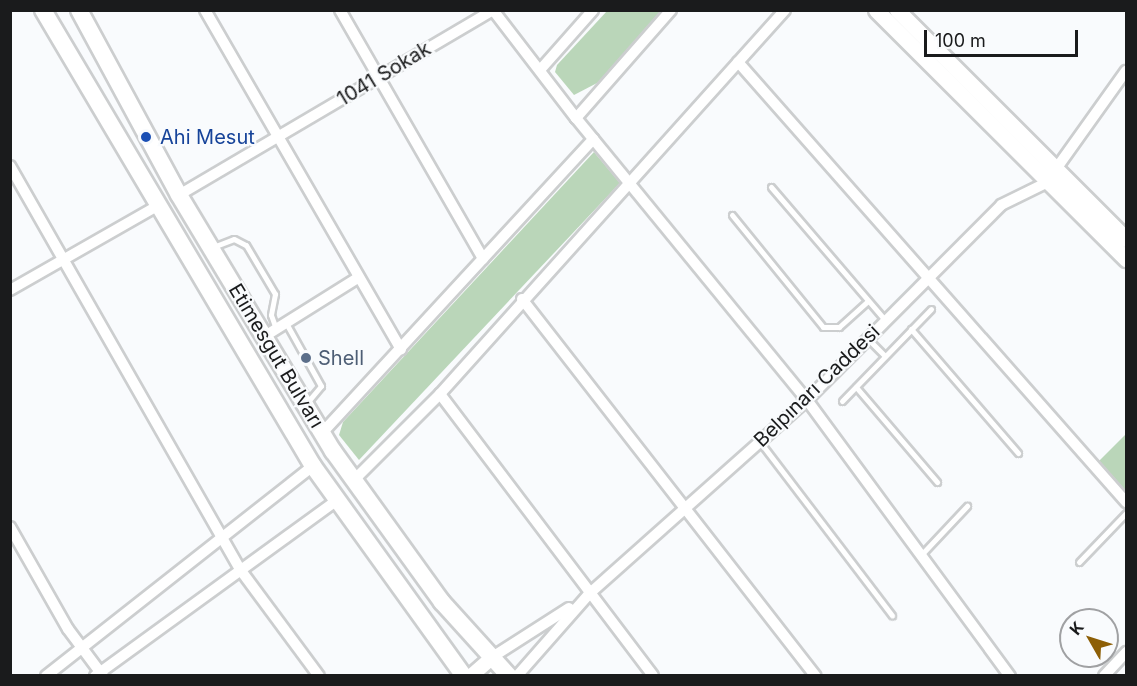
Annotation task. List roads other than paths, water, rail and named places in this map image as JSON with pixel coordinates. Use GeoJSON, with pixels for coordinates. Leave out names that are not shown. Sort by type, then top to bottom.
{"type":"FeatureCollection","features":[{"type":"Feature","properties":{"kind":"main road","name":"Etimesgut Bulvarı"},"geometry":{"type":"LineString","coordinates":[[43,10],[313,466],[464,675]]}},
{"type":"Feature","properties":{"kind":"main road","name":"Etimesgut Bulvarı"},"geometry":{"type":"LineString","coordinates":[[79,10],[179,195],[211,248],[276,329],[305,405],[322,434],[442,602],[509,675]]}},
{"type":"Feature","properties":{"kind":"main road"},"geometry":{"type":"LineString","coordinates":[[876,10],[1046,183],[1126,259]]}},
{"type":"Feature","properties":{"kind":"main road"},"geometry":{"type":"LineString","coordinates":[[897,10],[1126,239]]}},
{"type":"Feature","properties":{"kind":"street"},"geometry":{"type":"LineString","coordinates":[[205,10],[356,279],[401,350]]}},
{"type":"Feature","properties":{"kind":"street"},"geometry":{"type":"LineString","coordinates":[[340,10],[483,259]]}},
{"type":"Feature","properties":{"kind":"street"},"geometry":{"type":"LineString","coordinates":[[493,10],[576,118],[807,400],[919,557],[1010,675]]}},
{"type":"Feature","properties":{"kind":"street","name":"1041 Sokak"},"geometry":{"type":"LineString","coordinates":[[179,195],[276,140],[378,76],[493,10]]}},
{"type":"Feature","properties":{"kind":"street"},"geometry":{"type":"LineString","coordinates":[[540,70],[593,10]]}},
{"type":"Feature","properties":{"kind":"street"},"geometry":{"type":"LineString","coordinates":[[576,118],[671,10]]}},
{"type":"Feature","properties":{"kind":"street"},"geometry":{"type":"LineString","coordinates":[[354,480],[440,394],[627,180],[785,10]]}},
{"type":"Feature","properties":{"kind":"street"},"geometry":{"type":"LineString","coordinates":[[738,62],[1126,502]]}},
{"type":"Feature","properties":{"kind":"street"},"geometry":{"type":"LineString","coordinates":[[1046,183],[1058,170],[1126,71]]}},
{"type":"Feature","properties":{"kind":"street"},"geometry":{"type":"LineString","coordinates":[[322,434],[593,138]]}},
{"type":"Feature","properties":{"kind":"street"},"geometry":{"type":"LineString","coordinates":[[10,166],[66,257],[242,572],[319,675]]}},
{"type":"Feature","properties":{"kind":"street","name":"Belpınarı Caddesi"},"geometry":{"type":"LineString","coordinates":[[518,675],[589,594],[807,400],[1001,205],[1046,183]]}},
{"type":"Feature","properties":{"kind":"street"},"geometry":{"type":"LineString","coordinates":[[10,290],[159,205]]}},
{"type":"Feature","properties":{"kind":"street"},"geometry":{"type":"LineString","coordinates":[[276,329],[356,279]]}},
{"type":"Feature","properties":{"kind":"street"},"geometry":{"type":"LineString","coordinates":[[522,299],[816,675]]}},
{"type":"Feature","properties":{"kind":"street"},"geometry":{"type":"LineString","coordinates":[[440,394],[589,594],[653,675]]}},
{"type":"Feature","properties":{"kind":"street"},"geometry":{"type":"LineString","coordinates":[[46,675],[313,466]]}},
{"type":"Feature","properties":{"kind":"street"},"geometry":{"type":"LineString","coordinates":[[10,527],[99,674],[242,572],[337,500]]}},
{"type":"Feature","properties":{"kind":"street","name":"Belpınarı Caddesi"},"geometry":{"type":"LineString","coordinates":[[471,675],[494,656],[589,594]]}},
{"type":"Feature","properties":{"kind":"street"},"geometry":{"type":"LineString","coordinates":[[1104,675],[1126,652]]}},
{"type":"Feature","properties":{"kind":"lane"},"geometry":{"type":"LineString","coordinates":[[771,187],[886,321]]}},
{"type":"Feature","properties":{"kind":"lane"},"geometry":{"type":"LineString","coordinates":[[732,215],[823,327],[839,327],[868,301]]}},
{"type":"Feature","properties":{"kind":"lane"},"geometry":{"type":"LineString","coordinates":[[211,248],[234,239],[246,244],[275,294],[271,315],[276,329],[321,386],[305,405]]}},
{"type":"Feature","properties":{"kind":"lane"},"geometry":{"type":"LineString","coordinates":[[842,401],[931,309]]}},
{"type":"Feature","properties":{"kind":"lane"},"geometry":{"type":"LineString","coordinates":[[911,329],[1018,453]]}},
{"type":"Feature","properties":{"kind":"lane"},"geometry":{"type":"LineString","coordinates":[[868,339],[885,356]]}},
{"type":"Feature","properties":{"kind":"lane"},"geometry":{"type":"LineString","coordinates":[[856,387],[937,482]]}},
{"type":"Feature","properties":{"kind":"lane"},"geometry":{"type":"LineString","coordinates":[[760,442],[892,615]]}},
{"type":"Feature","properties":{"kind":"lane"},"geometry":{"type":"LineString","coordinates":[[919,557],[967,506]]}},
{"type":"Feature","properties":{"kind":"lane"},"geometry":{"type":"LineString","coordinates":[[1079,562],[1126,513]]}},
{"type":"Feature","properties":{"kind":"place","name":"Ahi Mesut"},"geometry":{"type":"Point","coordinates":[146,137]}},
{"type":"Feature","properties":{"kind":"place","name":"Shell"},"geometry":{"type":"Point","coordinates":[306,358]}}]}
